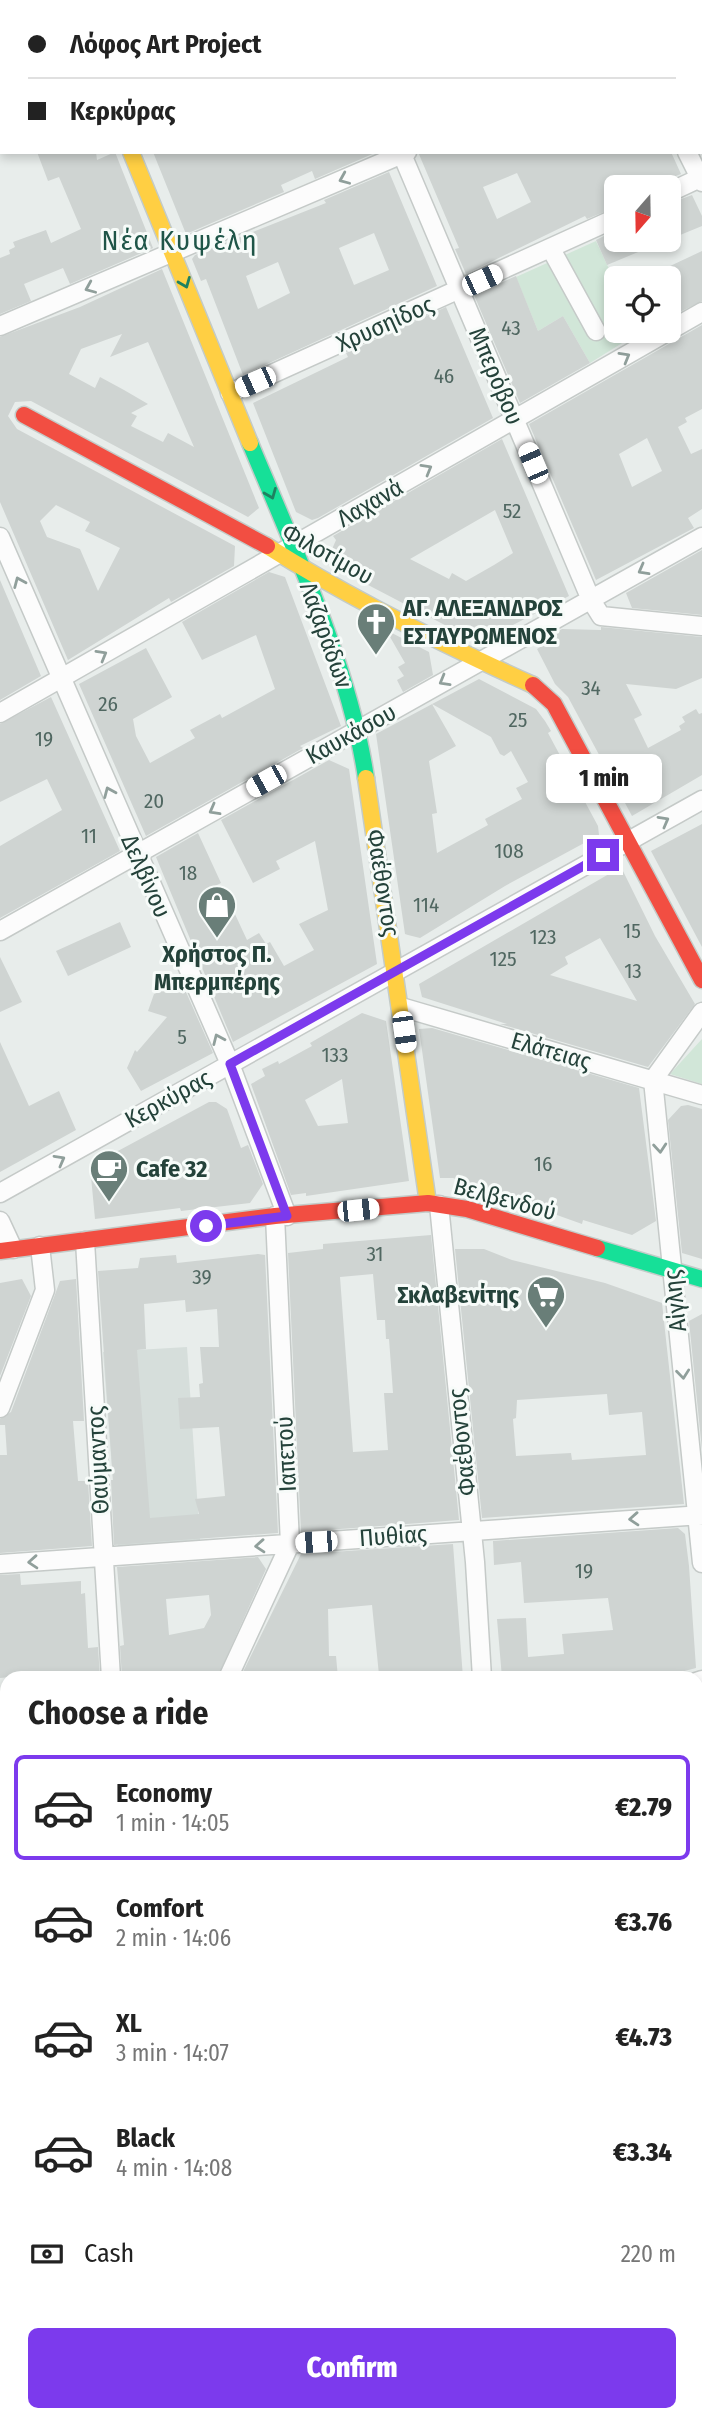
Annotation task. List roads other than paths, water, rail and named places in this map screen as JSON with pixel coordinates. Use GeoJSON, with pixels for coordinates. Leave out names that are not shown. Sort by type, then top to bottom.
{"type":"FeatureCollection","features":[{"type":"Feature","properties":{"kind":"street","name":"Λαζαράδων"},"geometry":{"type":"LineString","coordinates":[[132,154],[230,393],[287,550],[302,568],[359,729]]}},
{"type":"Feature","properties":{"kind":"street"},"geometry":{"type":"LineString","coordinates":[[0,326],[401,154]]}},
{"type":"Feature","properties":{"kind":"street","name":"Μπερόβου"},"geometry":{"type":"LineString","coordinates":[[403,154],[591,600]]}},
{"type":"Feature","properties":{"kind":"street"},"geometry":{"type":"LineString","coordinates":[[681,188],[701,181],[688,154]]}},
{"type":"Feature","properties":{"kind":"street","name":"Χρυσηίδος"},"geometry":{"type":"LineString","coordinates":[[230,393],[604,224]]}},
{"type":"Feature","properties":{"kind":"street"},"geometry":{"type":"LineString","coordinates":[[551,249],[596,331]]}},
{"type":"Feature","properties":{"kind":"street","name":"Λαχανά"},"geometry":{"type":"LineString","coordinates":[[0,713],[702,312]]}},
{"type":"Feature","properties":{"kind":"street","name":"Φιλοτίμου"},"geometry":{"type":"LineString","coordinates":[[24,415],[287,550]]}},
{"type":"Feature","properties":{"kind":"street","name":"Δελβίνου"},"geometry":{"type":"LineString","coordinates":[[0,537],[136,854],[230,1064],[281,1216]]}},
{"type":"Feature","properties":{"kind":"street","name":"Καυκάσου"},"geometry":{"type":"LineString","coordinates":[[0,931],[702,537]]}},
{"type":"Feature","properties":{"kind":"street","name":"Φιλοτίμου"},"geometry":{"type":"LineString","coordinates":[[302,568],[480,661],[533,685],[554,704],[702,980]]}},
{"type":"Feature","properties":{"kind":"street"},"geometry":{"type":"LineString","coordinates":[[591,600],[601,615],[702,626]]}},
{"type":"Feature","properties":{"kind":"street","name":"Φαέθοντος"},"geometry":{"type":"LineString","coordinates":[[359,729],[434,1204],[470,1531],[481,1671]]}},
{"type":"Feature","properties":{"kind":"street","name":"Κερκύρας"},"geometry":{"type":"LineString","coordinates":[[0,1193],[702,800]]}},
{"type":"Feature","properties":{"kind":"street","name":"Ελάτειας"},"geometry":{"type":"LineString","coordinates":[[401,1007],[702,1095]]}},
{"type":"Feature","properties":{"kind":"street"},"geometry":{"type":"LineString","coordinates":[[653,1080],[702,1012]]}},
{"type":"Feature","properties":{"kind":"street","name":"Αίγλης"},"geometry":{"type":"LineString","coordinates":[[653,1080],[671,1269],[700,1515],[702,1563]]}},
{"type":"Feature","properties":{"kind":"street","name":"Βελβενδού"},"geometry":{"type":"LineString","coordinates":[[6,1250],[281,1216],[434,1204],[467,1209],[702,1279]]}},
{"type":"Feature","properties":{"kind":"street","name":"Ιαπετού"},"geometry":{"type":"LineString","coordinates":[[232,1671],[290,1544],[281,1216]]}},
{"type":"Feature","properties":{"kind":"street"},"geometry":{"type":"LineString","coordinates":[[0,1221],[6,1250]]}},
{"type":"Feature","properties":{"kind":"street","name":"Θαύμαντος"},"geometry":{"type":"LineString","coordinates":[[85,1241],[111,1671]]}},
{"type":"Feature","properties":{"kind":"street"},"geometry":{"type":"LineString","coordinates":[[0,1408],[45,1290],[40,1246]]}},
{"type":"Feature","properties":{"kind":"street","name":"Πυθίας"},"geometry":{"type":"LineString","coordinates":[[0,1564],[700,1515]]}},
{"type":"Feature","properties":{"kind":"place","name":"ΑΓ. ΑΛΕΞΑΝΔΡΟΣ ΕΣΤΑΥΡΩΜΕΝΟΣ"},"geometry":{"type":"Point","coordinates":[376,656]}},
{"type":"Feature","properties":{"kind":"place","name":"Χρήστος Π. Μπερμπέρης"},"geometry":{"type":"Point","coordinates":[217,939]}},
{"type":"Feature","properties":{"kind":"place","name":"Cafe 32"},"geometry":{"type":"Point","coordinates":[109,1203]}},
{"type":"Feature","properties":{"kind":"place","name":"Σκλαβενίτης"},"geometry":{"type":"Point","coordinates":[546,1329]}},
{"type":"Feature","properties":{"kind":"district","name":"Νέα Κυψέλη"},"geometry":{"type":"Point","coordinates":[180,240]}}]}
